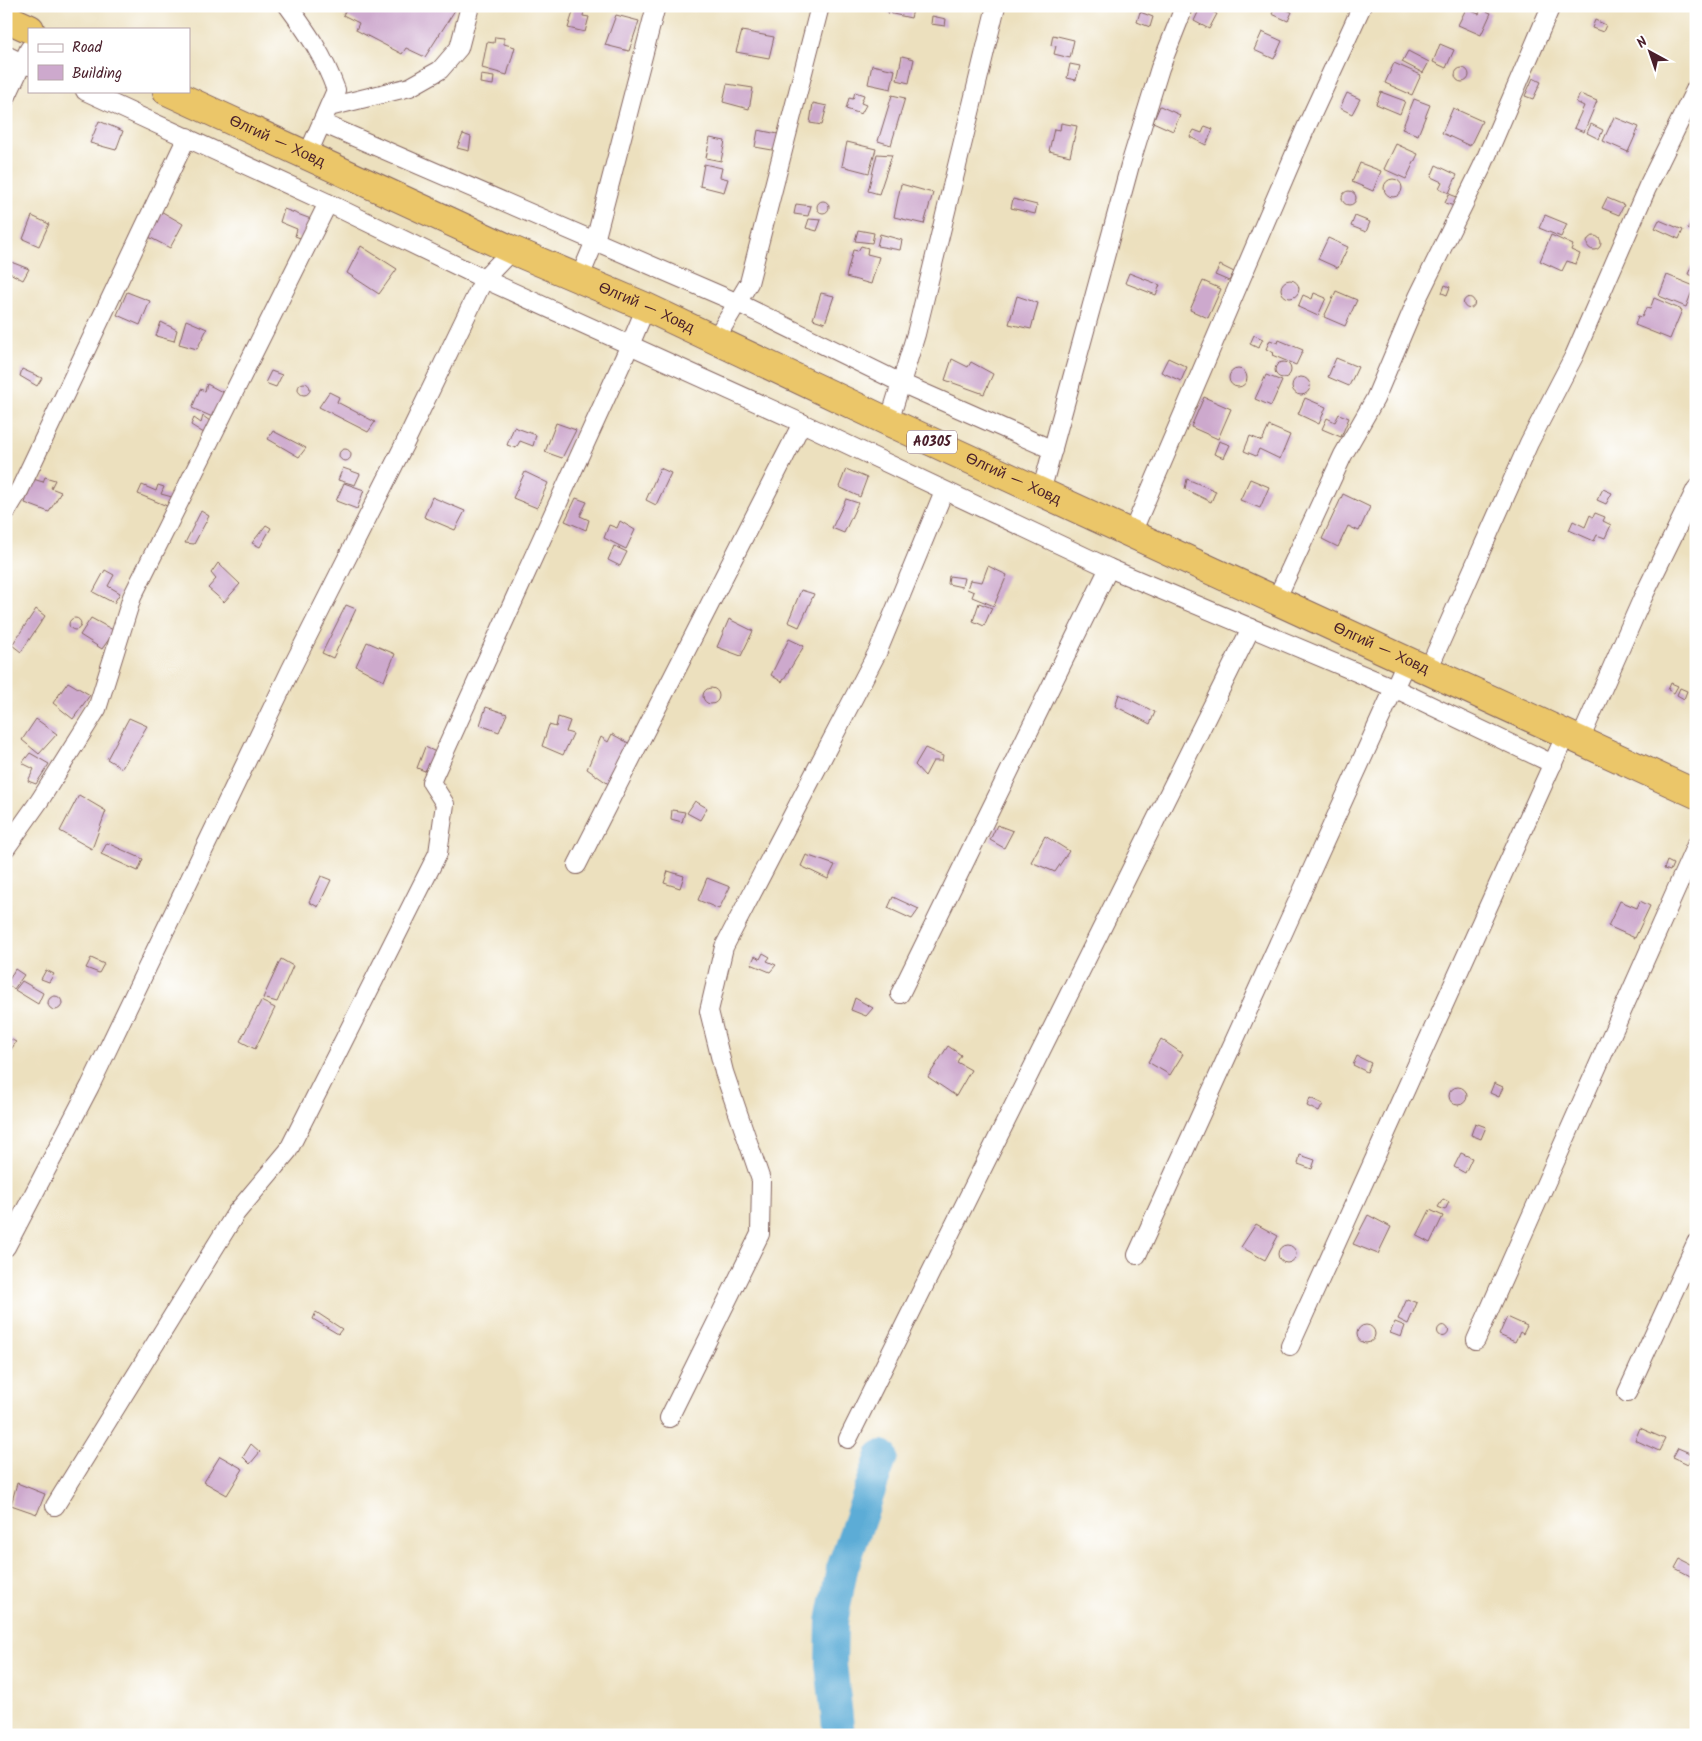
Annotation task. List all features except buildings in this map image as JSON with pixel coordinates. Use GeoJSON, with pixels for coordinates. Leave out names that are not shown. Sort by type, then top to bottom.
{"type":"FeatureCollection","features":[{"type":"Feature","properties":{"kind":"highway"},"geometry":{"type":"LineString","coordinates":[[6,18],[28,28]]}},
{"type":"Feature","properties":{"kind":"highway","name":"Өлгий — Ховд"},"geometry":{"type":"LineString","coordinates":[[169,92],[512,250],[646,307],[889,422],[1696,794]]}},
{"type":"Feature","properties":{"kind":"street"},"geometry":{"type":"LineString","coordinates":[[288,6],[310,35],[326,64],[336,90],[307,156]]}},
{"type":"Feature","properties":{"kind":"street"},"geometry":{"type":"LineString","coordinates":[[325,115],[410,87],[440,70],[459,48],[470,6]]}},
{"type":"Feature","properties":{"kind":"street"},"geometry":{"type":"LineString","coordinates":[[579,279],[594,241],[656,6]]}},
{"type":"Feature","properties":{"kind":"street"},"geometry":{"type":"LineString","coordinates":[[715,340],[750,283],[820,6]]}},
{"type":"Feature","properties":{"kind":"street"},"geometry":{"type":"LineString","coordinates":[[889,422],[916,334],[996,6]]}},
{"type":"Feature","properties":{"kind":"street"},"geometry":{"type":"LineString","coordinates":[[1041,492],[1130,165],[1160,68],[1181,14],[1182,6]]}},
{"type":"Feature","properties":{"kind":"street"},"geometry":{"type":"LineString","coordinates":[[1132,533],[1300,141],[1362,6]]}},
{"type":"Feature","properties":{"kind":"street"},"geometry":{"type":"LineString","coordinates":[[1276,600],[1343,455],[1374,399],[1418,297],[1482,167],[1552,6]]}},
{"type":"Feature","properties":{"kind":"street"},"geometry":{"type":"LineString","coordinates":[[6,55],[27,59],[6,98]]}},
{"type":"Feature","properties":{"kind":"street"},"geometry":{"type":"LineString","coordinates":[[1137,1255],[1394,688],[1417,665],[1574,356],[1647,188],[1696,88]]}},
{"type":"Feature","properties":{"kind":"street"},"geometry":{"type":"LineString","coordinates":[[87,92],[328,203],[484,278],[802,423],[1109,568],[1394,688],[1552,764]]}},
{"type":"Feature","properties":{"kind":"street"},"geometry":{"type":"LineString","coordinates":[[325,115],[594,241],[738,303],[901,383],[1053,450]]}},
{"type":"Feature","properties":{"kind":"street"},"geometry":{"type":"LineString","coordinates":[[6,512],[20,489],[186,137]]}},
{"type":"Feature","properties":{"kind":"street"},"geometry":{"type":"LineString","coordinates":[[6,848],[40,800],[97,710],[132,597],[328,203]]}},
{"type":"Feature","properties":{"kind":"street"},"geometry":{"type":"LineString","coordinates":[[6,1247],[90,1086],[484,278],[512,250]]}},
{"type":"Feature","properties":{"kind":"street"},"geometry":{"type":"LineString","coordinates":[[55,1506],[236,1213],[288,1151],[438,853],[445,804],[431,782],[646,307]]}},
{"type":"Feature","properties":{"kind":"street"},"geometry":{"type":"LineString","coordinates":[[577,865],[802,423]]}},
{"type":"Feature","properties":{"kind":"street"},"geometry":{"type":"LineString","coordinates":[[1290,1346],[1552,764],[1573,737],[1696,489]]}},
{"type":"Feature","properties":{"kind":"street"},"geometry":{"type":"LineString","coordinates":[[670,1418],[760,1234],[761,1180],[724,1072],[709,1011],[724,947],[878,651],[944,491]]}},
{"type":"Feature","properties":{"kind":"street"},"geometry":{"type":"LineString","coordinates":[[900,994],[1109,568]]}},
{"type":"Feature","properties":{"kind":"street"},"geometry":{"type":"LineString","coordinates":[[848,1440],[1251,628]]}},
{"type":"Feature","properties":{"kind":"street"},"geometry":{"type":"LineString","coordinates":[[1476,1340],[1696,844]]}},
{"type":"Feature","properties":{"kind":"street"},"geometry":{"type":"LineString","coordinates":[[1627,1393],[1696,1243]]}},
{"type":"Feature","properties":{"kind":"waterway"},"geometry":{"type":"LineString","coordinates":[[839,1735],[831,1664],[832,1622],[842,1569],[882,1456]]}}]}
